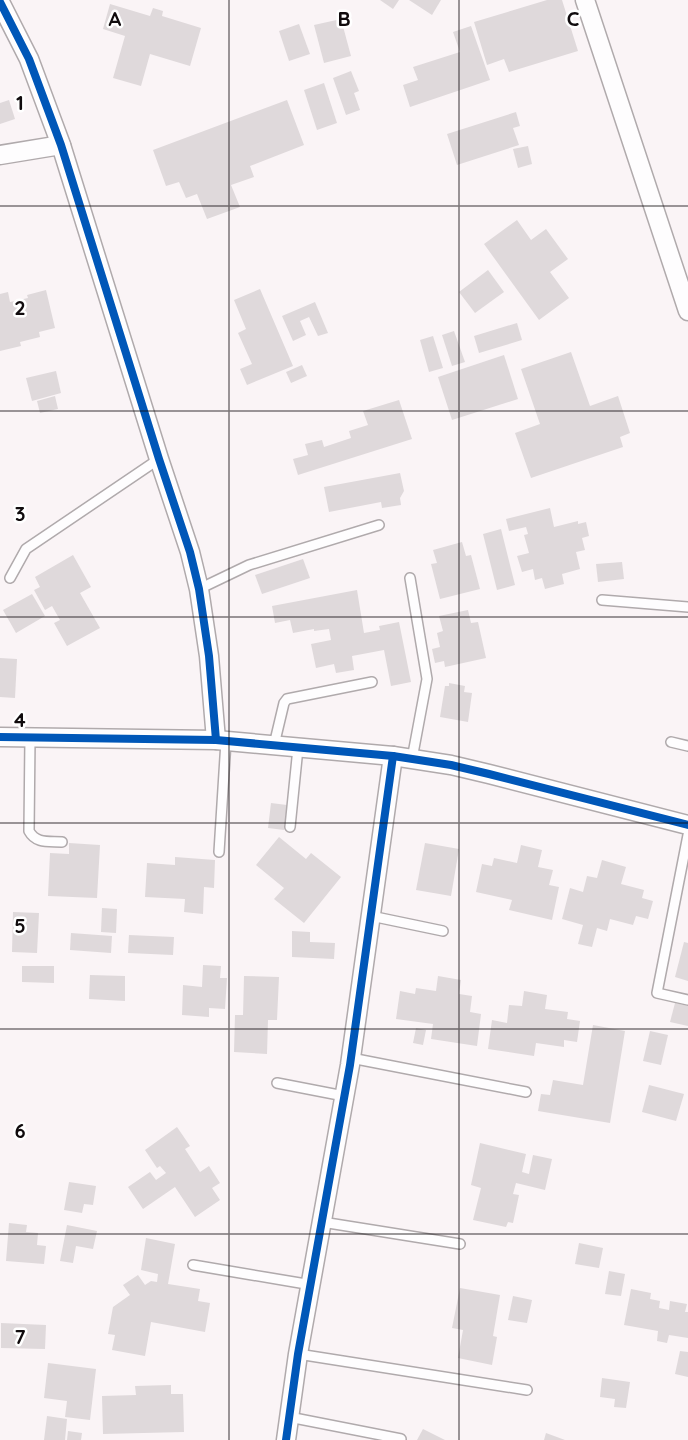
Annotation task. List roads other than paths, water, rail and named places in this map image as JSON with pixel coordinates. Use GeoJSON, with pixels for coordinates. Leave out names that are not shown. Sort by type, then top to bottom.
{"type":"FeatureCollection","features":[{"type":"Feature","properties":{"kind":"street"},"geometry":{"type":"LineString","coordinates":[[585,0],[688,311]]}},
{"type":"Feature","properties":{"kind":"street"},"geometry":{"type":"LineString","coordinates":[[0,2],[30,59],[62,145],[190,552],[199,589],[221,740]]}},
{"type":"Feature","properties":{"kind":"street"},"geometry":{"type":"LineString","coordinates":[[0,155],[62,145]]}},
{"type":"Feature","properties":{"kind":"street"},"geometry":{"type":"LineString","coordinates":[[0,737],[221,740],[393,756],[489,774],[688,825]]}},
{"type":"Feature","properties":{"kind":"street"},"geometry":{"type":"LineString","coordinates":[[286,1440],[298,1354],[351,1058],[393,756]]}},
{"type":"Feature","properties":{"kind":"lane"},"geometry":{"type":"LineString","coordinates":[[10,578],[26,549],[159,459]]}},
{"type":"Feature","properties":{"kind":"lane"},"geometry":{"type":"LineString","coordinates":[[199,589],[249,565],[379,525]]}},
{"type":"Feature","properties":{"kind":"lane"},"geometry":{"type":"LineString","coordinates":[[410,578],[427,679],[412,759]]}},
{"type":"Feature","properties":{"kind":"lane"},"geometry":{"type":"LineString","coordinates":[[602,600],[688,607]]}},
{"type":"Feature","properties":{"kind":"lane"},"geometry":{"type":"LineString","coordinates":[[274,745],[287,699],[372,682]]}},
{"type":"Feature","properties":{"kind":"lane"},"geometry":{"type":"LineString","coordinates":[[30,738],[29,831],[33,838],[39,841],[62,842]]}},
{"type":"Feature","properties":{"kind":"lane"},"geometry":{"type":"LineString","coordinates":[[219,852],[221,740]]}},
{"type":"Feature","properties":{"kind":"lane"},"geometry":{"type":"LineString","coordinates":[[671,742],[688,746]]}},
{"type":"Feature","properties":{"kind":"lane"},"geometry":{"type":"LineString","coordinates":[[290,827],[298,748]]}},
{"type":"Feature","properties":{"kind":"lane"},"geometry":{"type":"LineString","coordinates":[[688,835],[657,993],[688,1000]]}},
{"type":"Feature","properties":{"kind":"lane"},"geometry":{"type":"LineString","coordinates":[[371,916],[443,931]]}},
{"type":"Feature","properties":{"kind":"lane"},"geometry":{"type":"LineString","coordinates":[[351,1058],[526,1092]]}},
{"type":"Feature","properties":{"kind":"lane"},"geometry":{"type":"LineString","coordinates":[[277,1083],[345,1096]]}},
{"type":"Feature","properties":{"kind":"lane"},"geometry":{"type":"LineString","coordinates":[[322,1222],[460,1244]]}},
{"type":"Feature","properties":{"kind":"lane"},"geometry":{"type":"LineString","coordinates":[[193,1265],[312,1285]]}},
{"type":"Feature","properties":{"kind":"lane"},"geometry":{"type":"LineString","coordinates":[[298,1354],[527,1390]]}},
{"type":"Feature","properties":{"kind":"lane"},"geometry":{"type":"LineString","coordinates":[[289,1417],[401,1439]]}}]}
